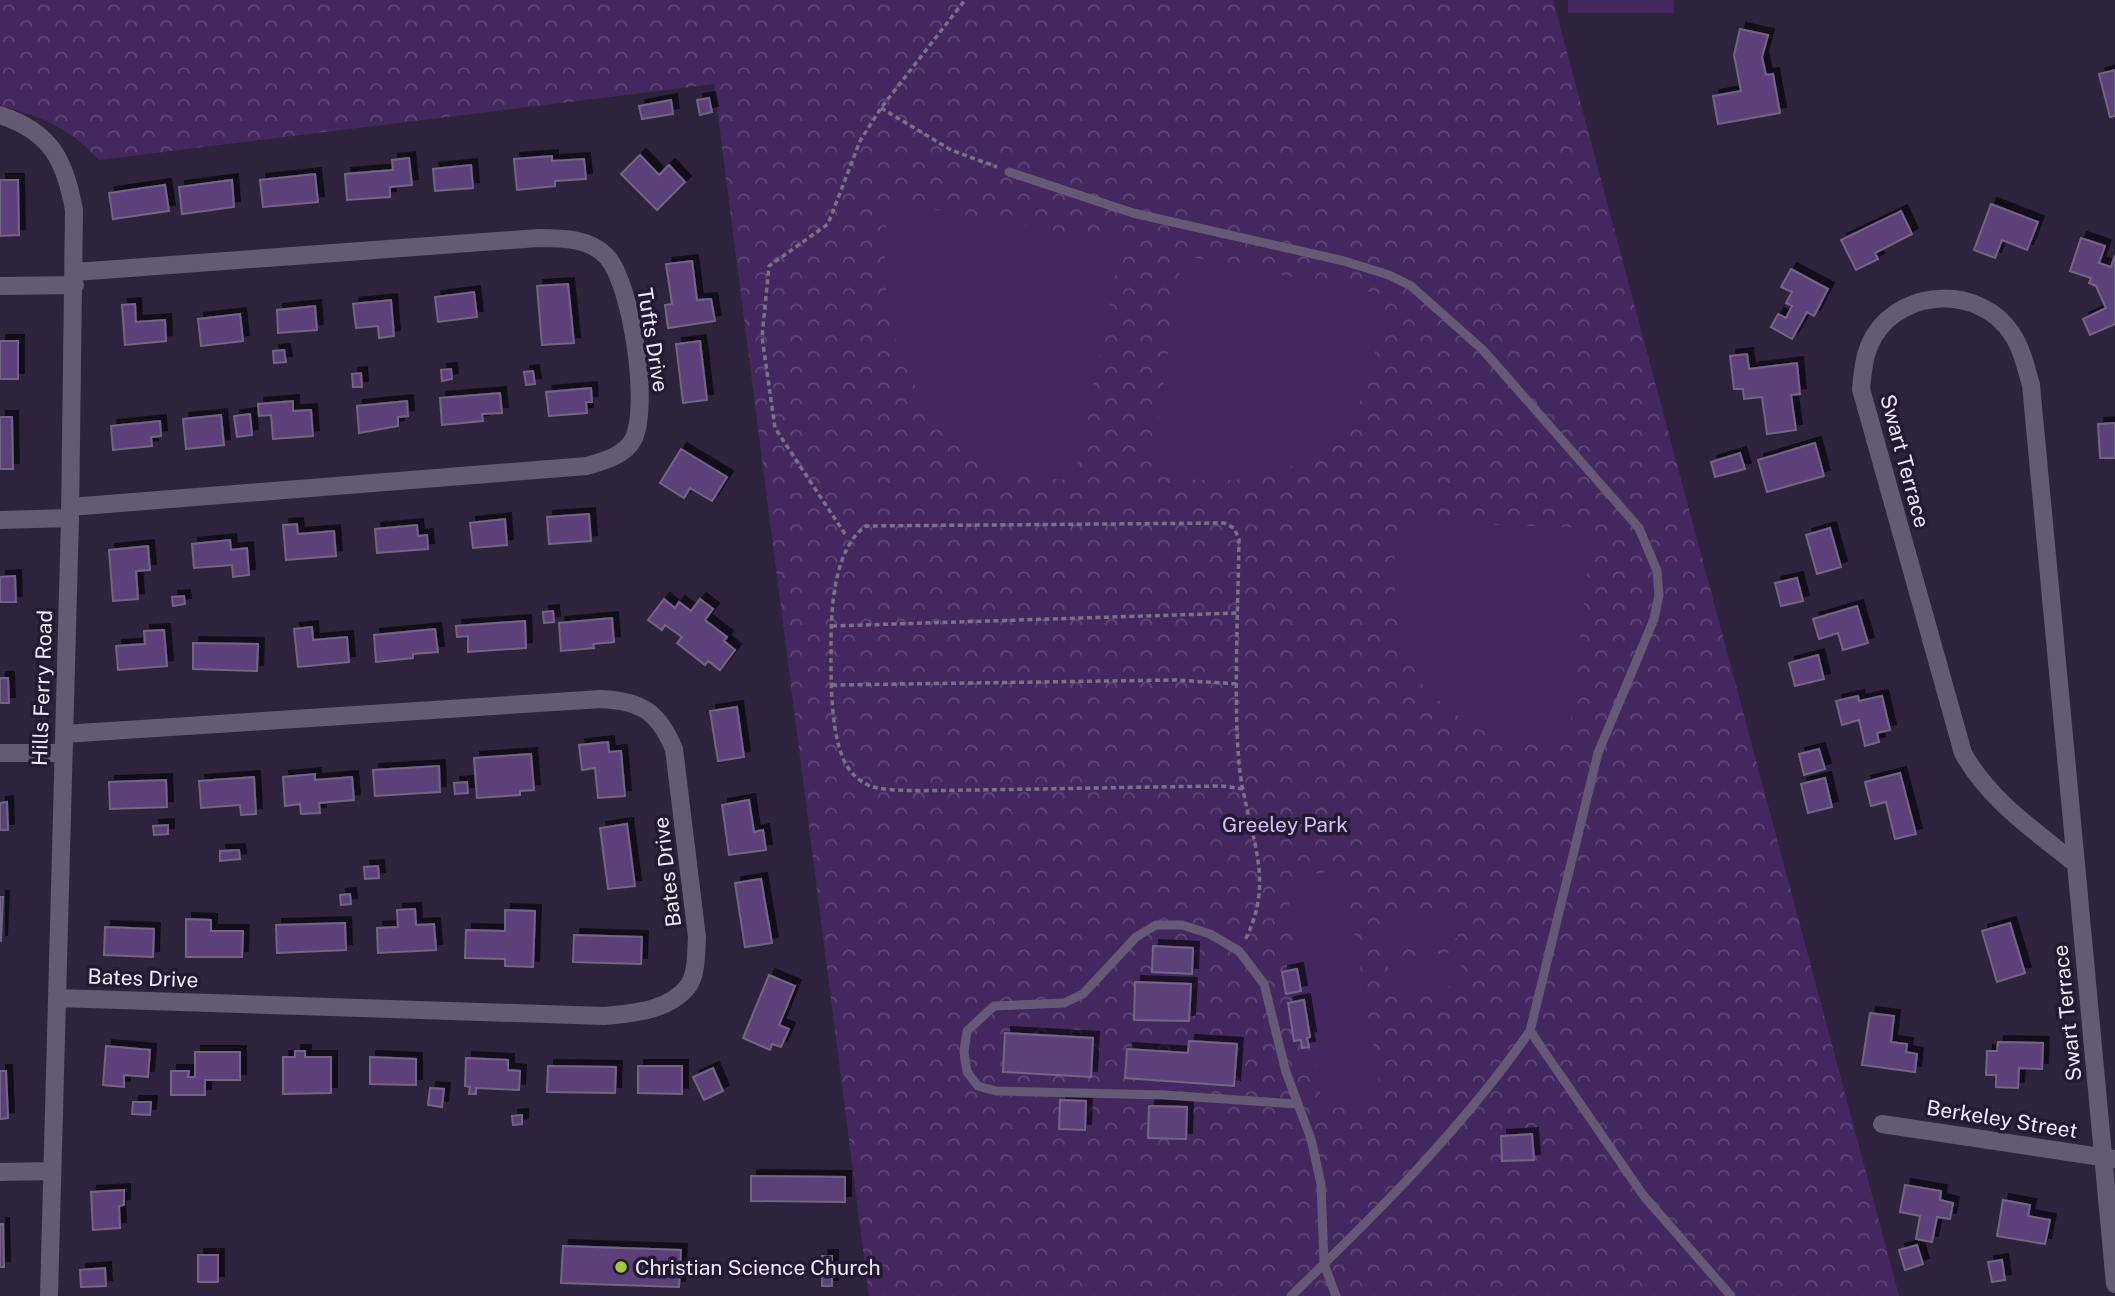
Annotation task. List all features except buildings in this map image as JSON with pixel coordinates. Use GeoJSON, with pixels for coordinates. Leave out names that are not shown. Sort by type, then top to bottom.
{"type":"FeatureCollection","features":[{"type":"Feature","properties":{"kind":"street","name":"Hills Ferry Road"},"geometry":{"type":"LineString","coordinates":[[0,115],[19,121],[57,153],[68,176],[74,210],[70,512],[49,1296]]}},
{"type":"Feature","properties":{"kind":"street","name":"Tufts Drive"},"geometry":{"type":"LineString","coordinates":[[0,286],[538,238],[586,243],[607,256],[628,300],[640,395],[640,419],[632,442],[612,458],[587,466],[0,520]]}},
{"type":"Feature","properties":{"kind":"street","name":"Swart Terrace"},"geometry":{"type":"LineString","coordinates":[[2076,864],[2008,808],[1975,774],[1955,731],[1861,389],[1863,361],[1874,336],[1892,316],[1916,302],[1943,298],[1969,301],[1993,314],[2012,333],[2024,358],[2032,399],[2076,864],[2110,1158],[2115,1284]]}},
{"type":"Feature","properties":{"kind":"street","name":"Bates Drive"},"geometry":{"type":"LineString","coordinates":[[58,998],[604,1016],[650,1011],[689,984],[696,961],[697,937],[674,749],[665,726],[647,709],[625,700],[601,699],[64,734]]}},
{"type":"Feature","properties":{"kind":"street"},"geometry":{"type":"LineString","coordinates":[[0,753],[63,753]]}},
{"type":"Feature","properties":{"kind":"street","name":"Berkeley Street"},"geometry":{"type":"LineString","coordinates":[[1882,1124],[2110,1158]]}},
{"type":"Feature","properties":{"kind":"street"},"geometry":{"type":"LineString","coordinates":[[0,1172],[51,1171]]}},
{"type":"Feature","properties":{"kind":"lane"},"geometry":{"type":"LineString","coordinates":[[1009,172],[1133,213],[1344,261],[1389,275],[1411,286],[1483,350],[1639,528],[1657,571],[1659,595],[1654,619],[1598,753],[1530,1031],[1503,1070],[1363,1229],[1291,1296]]}},
{"type":"Feature","properties":{"kind":"lane"},"geometry":{"type":"LineString","coordinates":[[1297,1104],[1164,1095],[996,1091],[978,1086],[967,1072],[964,1052],[967,1031],[979,1017],[994,1006],[1064,1003],[1083,994],[1136,937],[1156,925],[1182,925],[1210,934],[1239,951],[1264,984],[1297,1104],[1311,1139],[1321,1184],[1324,1264],[1336,1296]]}},
{"type":"Feature","properties":{"kind":"lane"},"geometry":{"type":"LineString","coordinates":[[1530,1031],[1643,1195],[1731,1296]]}},
{"type":"Feature","properties":{"kind":"path"},"geometry":{"type":"LineString","coordinates":[[845,534],[775,428],[762,337],[769,266],[828,224],[860,142],[881,108],[929,50],[965,0]]}},
{"type":"Feature","properties":{"kind":"path"},"geometry":{"type":"LineString","coordinates":[[881,108],[951,150],[1009,172]]}},
{"type":"Feature","properties":{"kind":"path"},"geometry":{"type":"LineString","coordinates":[[1239,951],[1256,920],[1261,892],[1259,864],[1243,789],[1237,732],[1239,539],[1234,528],[1224,523],[866,526],[855,534],[840,568],[832,626],[832,685],[836,732],[844,759],[852,773],[871,787],[927,790],[1222,786],[1243,789]]}},
{"type":"Feature","properties":{"kind":"path"},"geometry":{"type":"LineString","coordinates":[[832,626],[1238,613]]}},
{"type":"Feature","properties":{"kind":"path"},"geometry":{"type":"LineString","coordinates":[[832,685],[1176,680],[1238,684]]}},
{"type":"Feature","properties":{"kind":"green space","name":"Greeley Park"},"geometry":{"type":"Polygon","coordinates":[[[0,0],[1553,0],[1899,1296],[869,1296],[714,84],[99,160],[65,131],[29,114],[0,105],[0,0]]]}},
{"type":"Feature","properties":{"kind":"green space"},"geometry":{"type":"Polygon","coordinates":[[[1568,0],[1674,0],[1674,13],[1568,13],[1568,0]]]}},
{"type":"Feature","properties":{"kind":"green space"},"geometry":{"type":"Polygon","coordinates":[[[890,202],[1122,242],[1074,481],[1004,469],[977,459],[956,443],[931,411],[904,363],[889,311],[885,257],[890,202]]]}},
{"type":"Feature","properties":{"kind":"green space"},"geometry":{"type":"Polygon","coordinates":[[[1182,255],[1384,295],[1379,334],[1364,391],[1357,409],[1333,445],[1288,467],[1249,478],[1212,480],[1150,475],[1182,255]]]}},
{"type":"Feature","properties":{"kind":"green space"},"geometry":{"type":"Polygon","coordinates":[[[1398,522],[1592,528],[1569,738],[1520,740],[1474,728],[1425,690],[1403,644],[1393,577],[1398,522]]]}},
{"type":"Feature","properties":{"kind":"green space"},"geometry":{"type":"Polygon","coordinates":[[[1344,869],[1382,1100],[1323,1110],[1285,879],[1344,869]]]}},
{"type":"Feature","properties":{"kind":"green space"},"geometry":{"type":"Polygon","coordinates":[[[1453,905],[1458,938],[1386,949],[1381,916],[1453,905]]]}},
{"type":"Feature","properties":{"kind":"green space"},"geometry":{"type":"Polygon","coordinates":[[[1459,951],[1464,984],[1392,995],[1387,962],[1459,951]]]}},
{"type":"Feature","properties":{"kind":"place","name":"Christian Science Church"},"geometry":{"type":"Point","coordinates":[621,1267]}}]}
